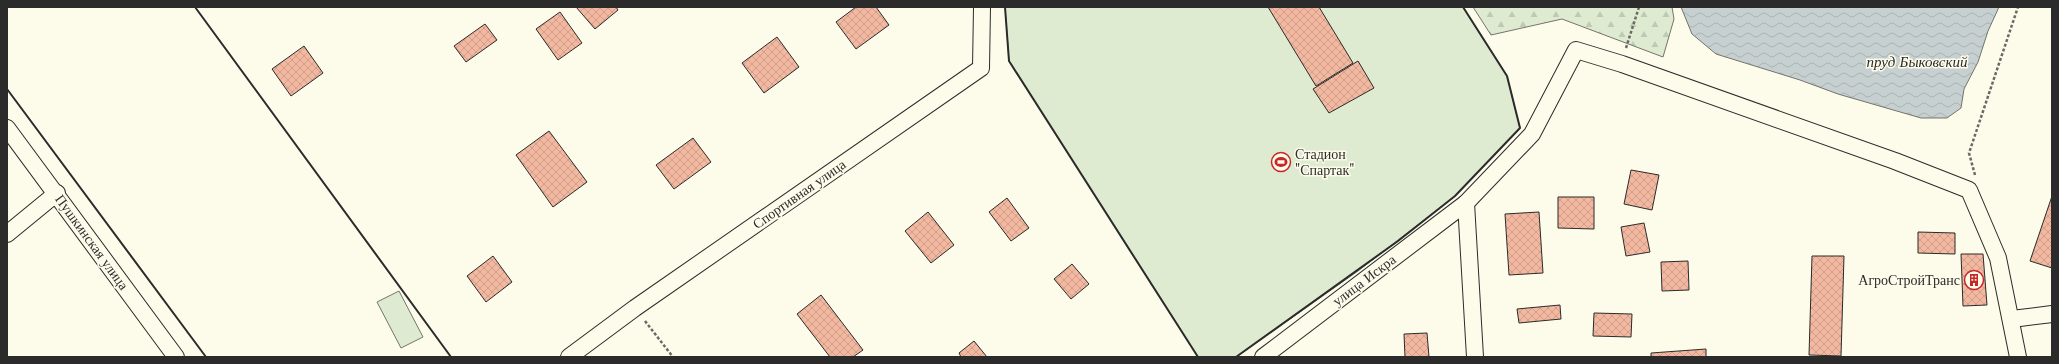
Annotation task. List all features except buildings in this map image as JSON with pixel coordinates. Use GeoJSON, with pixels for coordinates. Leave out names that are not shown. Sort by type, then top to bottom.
{"type":"FeatureCollection","features":[{"type":"Feature","properties":{"kind":"street","name":"Спортивная улица"},"geometry":{"type":"LineString","coordinates":[[569,357],[635,308],[981,68],[982,7]]}},
{"type":"Feature","properties":{"kind":"street","name":"улица Искра"},"geometry":{"type":"LineString","coordinates":[[1263,357],[1466,203],[1532,134],[1576,50],[1622,64]]}},
{"type":"Feature","properties":{"kind":"street"},"geometry":{"type":"LineString","coordinates":[[1622,64],[1895,161],[1969,190],[1998,258],[2012,319],[2018,357]]}},
{"type":"Feature","properties":{"kind":"street","name":"Пушкинская улица"},"geometry":{"type":"LineString","coordinates":[[7,128],[176,357]]}},
{"type":"Feature","properties":{"kind":"street"},"geometry":{"type":"LineString","coordinates":[[7,234],[57,194]]}},
{"type":"Feature","properties":{"kind":"street"},"geometry":{"type":"LineString","coordinates":[[1466,203],[1475,357]]}},
{"type":"Feature","properties":{"kind":"street"},"geometry":{"type":"LineString","coordinates":[[2012,319],[2052,314]]}},
{"type":"Feature","properties":{"kind":"path"},"geometry":{"type":"LineString","coordinates":[[1622,64],[1639,7]]}},
{"type":"Feature","properties":{"kind":"path"},"geometry":{"type":"LineString","coordinates":[[1977,181],[1969,153],[2018,7]]}},
{"type":"Feature","properties":{"kind":"path"},"geometry":{"type":"LineString","coordinates":[[635,308],[673,357]]}},
{"type":"Feature","properties":{"kind":"green space","name":"Стадион \"Спартак\""},"geometry":{"type":"Polygon","coordinates":[[[1005,7],[1463,7],[1507,76],[1520,128],[1455,196],[1358,271],[1236,357],[1198,357],[1009,61],[1005,7]]]}},
{"type":"Feature","properties":{"kind":"green space"},"geometry":{"type":"Polygon","coordinates":[[[1473,7],[1672,7],[1674,19],[1663,57],[1562,19],[1491,35],[1473,7]]]}},
{"type":"Feature","properties":{"kind":"green space"},"geometry":{"type":"Polygon","coordinates":[[[399,291],[423,337],[401,348],[377,302],[399,291]]]}},
{"type":"Feature","properties":{"kind":"water","name":"пруд Быковский"},"geometry":{"type":"Polygon","coordinates":[[[1681,7],[1999,7],[1988,31],[1978,62],[1964,89],[1961,108],[1947,118],[1921,118],[1838,94],[1800,80],[1716,54],[1692,34],[1681,7]]]}},
{"type":"Feature","properties":{"kind":"wall"},"geometry":{"type":"LineString","coordinates":[[195,7],[451,357]]}},
{"type":"Feature","properties":{"kind":"wall"},"geometry":{"type":"LineString","coordinates":[[1005,7],[1009,61],[1198,357]]}},
{"type":"Feature","properties":{"kind":"wall"},"geometry":{"type":"LineString","coordinates":[[1236,357],[1398,241],[1455,196],[1520,128],[1507,76],[1463,7]]}},
{"type":"Feature","properties":{"kind":"wall"},"geometry":{"type":"LineString","coordinates":[[7,89],[206,357]]}},
{"type":"Feature","properties":{"kind":"place","name":"Стадион \"Спартак\""},"geometry":{"type":"Point","coordinates":[1281,162]}},
{"type":"Feature","properties":{"kind":"place","name":"АгроСтройТранс"},"geometry":{"type":"Point","coordinates":[1974,280]}}]}
